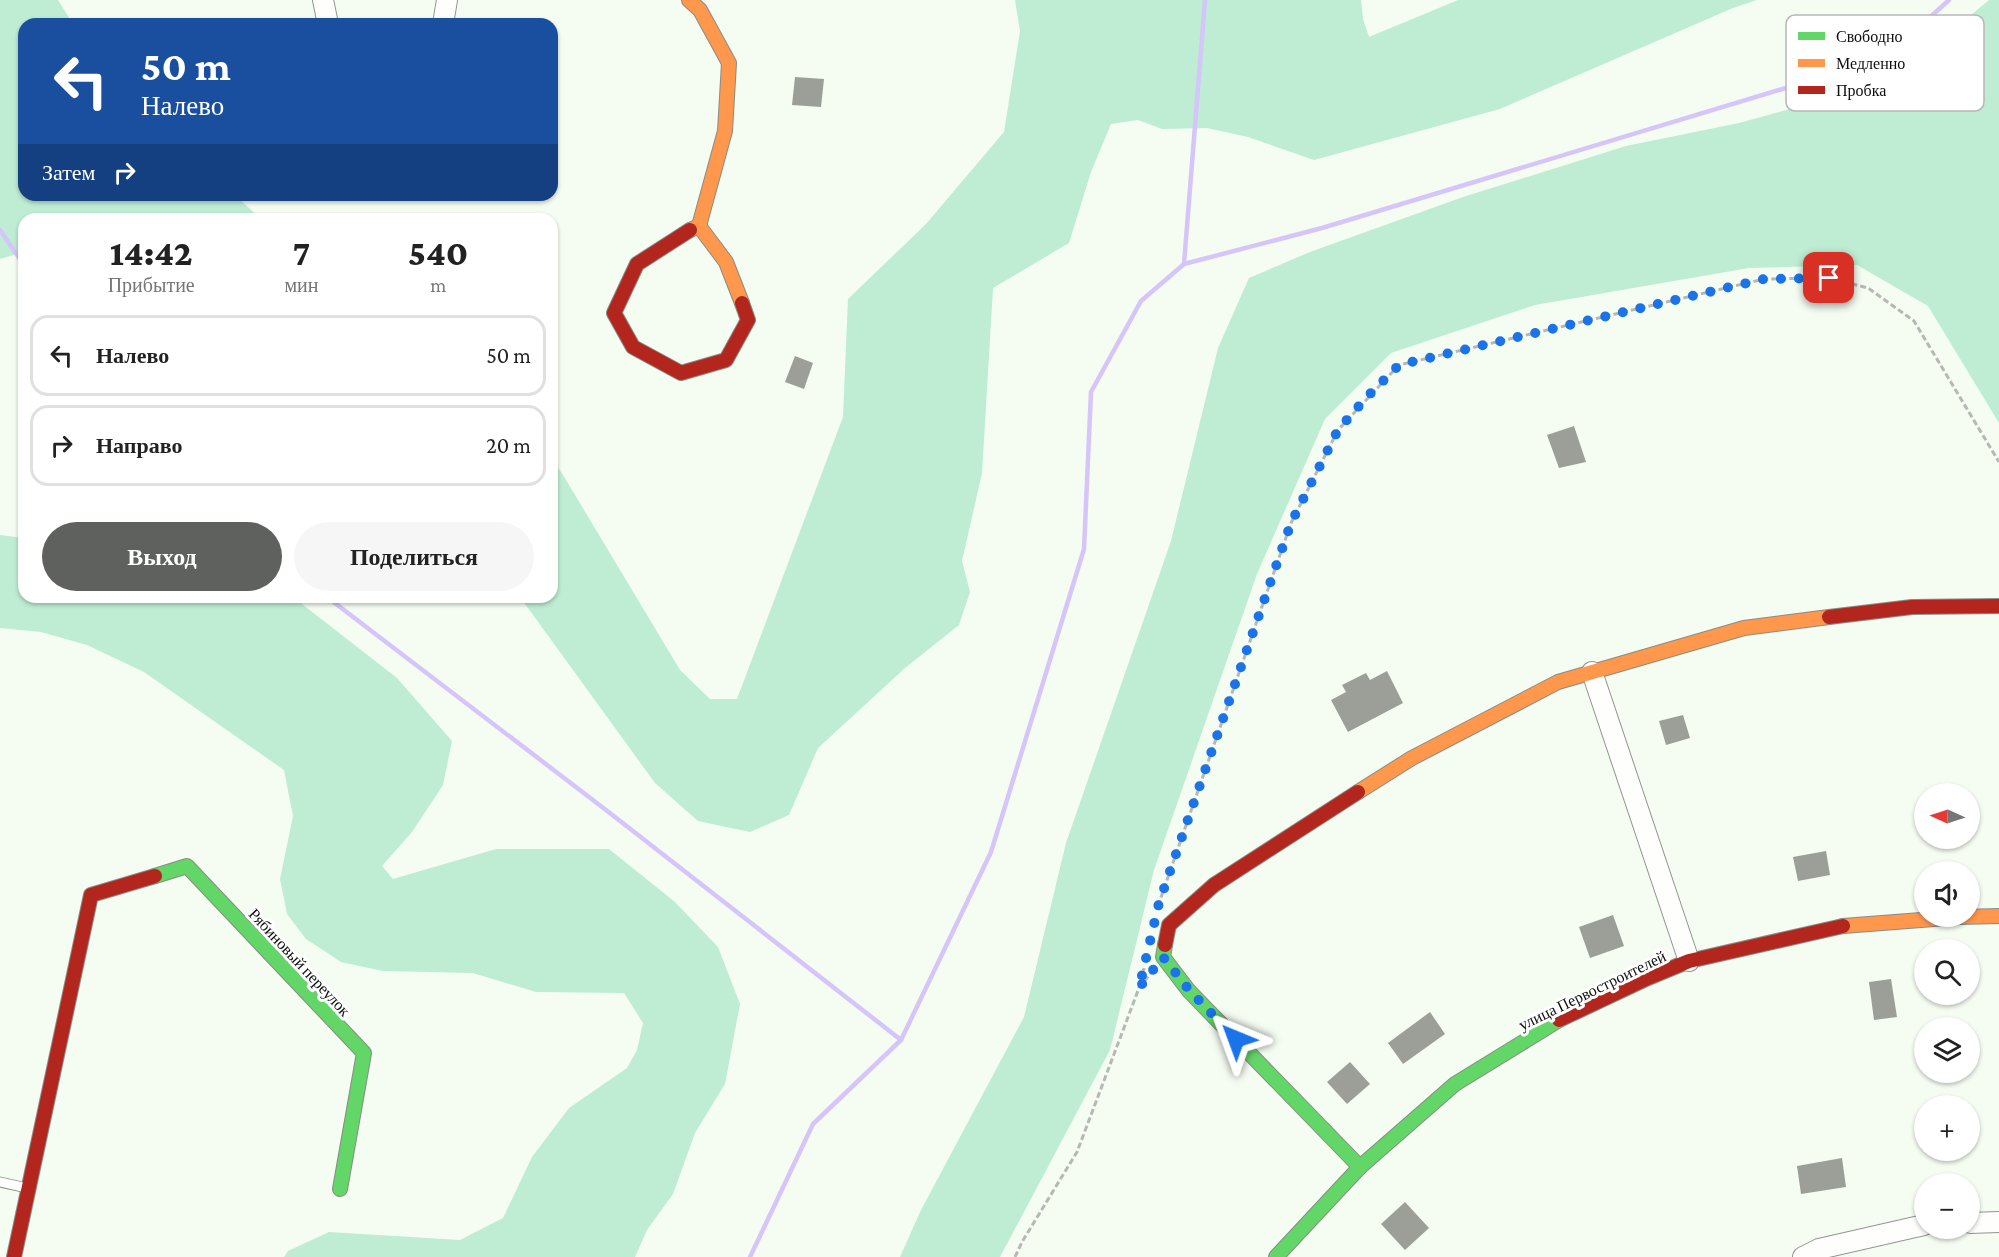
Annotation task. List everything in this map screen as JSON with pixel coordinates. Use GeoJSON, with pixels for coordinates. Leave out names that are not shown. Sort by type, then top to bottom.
{"type":"FeatureCollection","features":[{"type":"Feature","properties":{"kind":"street"},"geometry":{"type":"LineString","coordinates":[[324,0],[327,18]]}},
{"type":"Feature","properties":{"kind":"street"},"geometry":{"type":"LineString","coordinates":[[444,18],[447,0]]}},
{"type":"Feature","properties":{"kind":"street"},"geometry":{"type":"LineString","coordinates":[[689,0],[700,10],[729,63],[724,131],[699,226]]}},
{"type":"Feature","properties":{"kind":"street"},"geometry":{"type":"LineString","coordinates":[[699,226],[726,262],[748,320],[726,360],[681,373],[633,347],[614,313],[637,264],[683,233],[699,226]]}},
{"type":"Feature","properties":{"kind":"street"},"geometry":{"type":"LineString","coordinates":[[1360,1167],[1190,991],[1163,957],[1169,924],[1214,885],[1412,758],[1558,682],[1744,628],[1912,607],[1999,606]]}},
{"type":"Feature","properties":{"kind":"street"},"geometry":{"type":"LineString","coordinates":[[1592,672],[1689,961]]}},
{"type":"Feature","properties":{"kind":"street","name":"Рябиновый переулок"},"geometry":{"type":"LineString","coordinates":[[28,1188],[90,894],[187,866],[364,1053],[340,1189]]}},
{"type":"Feature","properties":{"kind":"street","name":"улица Первостроителей"},"geometry":{"type":"LineString","coordinates":[[1276,1257],[1360,1167],[1455,1084],[1548,1026],[1648,978],[1689,961],[1834,927],[1999,916]]}},
{"type":"Feature","properties":{"kind":"street"},"geometry":{"type":"LineString","coordinates":[[14,1257],[28,1188]]}},
{"type":"Feature","properties":{"kind":"street"},"geometry":{"type":"LineString","coordinates":[[1980,1223],[1999,1222]]}},
{"type":"Feature","properties":{"kind":"street"},"geometry":{"type":"LineString","coordinates":[[1803,1257],[1819,1250],[1914,1227]]}},
{"type":"Feature","properties":{"kind":"lane"},"geometry":{"type":"LineString","coordinates":[[0,1182],[28,1188]]}},
{"type":"Feature","properties":{"kind":"path"},"geometry":{"type":"LineString","coordinates":[[1157,914],[1291,523],[1338,430],[1399,365],[1764,279],[1829,278],[1868,288],[1914,321],[1999,462]]}},
{"type":"Feature","properties":{"kind":"path"},"geometry":{"type":"LineString","coordinates":[[1139,988],[1163,957]]}},
{"type":"Feature","properties":{"kind":"path"},"geometry":{"type":"LineString","coordinates":[[1015,1257],[1077,1152],[1139,988],[1144,967]]}},
{"type":"Feature","properties":{"kind":"green space"},"geometry":{"type":"Polygon","coordinates":[[[0,0],[58,0],[69,18],[18,18],[18,201],[242,201],[254,213],[18,213],[18,254],[0,259],[0,0]]]}},
{"type":"Feature","properties":{"kind":"green space"},"geometry":{"type":"Polygon","coordinates":[[[1015,0],[1361,0],[1363,19],[1369,37],[1458,0],[1757,0],[1733,8],[1500,109],[1314,160],[1248,137],[1207,128],[1162,129],[1138,120],[1111,124],[1091,172],[1069,243],[993,288],[982,473],[962,561],[970,592],[959,625],[905,668],[818,748],[789,815],[750,832],[698,821],[655,783],[524,603],[558,603],[558,468],[680,670],[710,699],[737,699],[843,417],[848,299],[926,224],[1004,132],[1020,31],[1015,0]]]}},
{"type":"Feature","properties":{"kind":"green space"},"geometry":{"type":"Polygon","coordinates":[[[1989,0],[1999,0],[1999,423],[1928,306],[1857,265],[1749,268],[1535,305],[1391,353],[1325,419],[1257,574],[1154,870],[1110,1050],[1000,1257],[900,1257],[921,1210],[1024,1017],[1066,843],[1171,541],[1218,348],[1249,278],[1310,252],[1463,197],[1626,146],[1739,123],[1786,110],[1984,111],[1984,15],[1971,15],[1989,0]]]}},
{"type":"Feature","properties":{"kind":"green space"},"geometry":{"type":"Polygon","coordinates":[[[0,535],[18,537],[18,603],[301,603],[397,678],[452,741],[443,785],[412,832],[382,866],[393,879],[496,849],[609,849],[675,902],[718,947],[740,1004],[725,1084],[695,1133],[673,1194],[647,1230],[635,1257],[284,1257],[288,1251],[329,1232],[460,1240],[503,1218],[532,1157],[569,1108],[627,1068],[637,1050],[643,1023],[624,993],[536,992],[473,973],[383,971],[341,962],[306,939],[287,914],[280,879],[293,816],[284,770],[144,672],[87,645],[41,632],[0,628],[0,535]]]}},
{"type":"Feature","properties":{"kind":"building"},"geometry":{"type":"Polygon","coordinates":[[[795,77],[824,79],[821,107],[792,105],[795,77]]]}},
{"type":"Feature","properties":{"kind":"building"},"geometry":{"type":"Polygon","coordinates":[[[795,356],[813,363],[804,389],[785,382],[795,356]]]}},
{"type":"Feature","properties":{"kind":"building"},"geometry":{"type":"Polygon","coordinates":[[[1574,426],[1586,462],[1559,468],[1547,435],[1574,426]]]}},
{"type":"Feature","properties":{"kind":"building"},"geometry":{"type":"Polygon","coordinates":[[[1387,671],[1403,703],[1348,732],[1331,700],[1346,692],[1342,685],[1366,673],[1370,680],[1387,671]]]}},
{"type":"Feature","properties":{"kind":"building"},"geometry":{"type":"Polygon","coordinates":[[[1683,715],[1690,738],[1666,745],[1659,721],[1683,715]]]}},
{"type":"Feature","properties":{"kind":"building"},"geometry":{"type":"Polygon","coordinates":[[[1826,851],[1830,875],[1798,881],[1793,857],[1826,851]]]}},
{"type":"Feature","properties":{"kind":"building"},"geometry":{"type":"Polygon","coordinates":[[[1613,915],[1624,946],[1590,958],[1579,927],[1613,915]]]}},
{"type":"Feature","properties":{"kind":"building"},"geometry":{"type":"Polygon","coordinates":[[[1891,979],[1897,1017],[1874,1020],[1869,982],[1891,979]]]}},
{"type":"Feature","properties":{"kind":"building"},"geometry":{"type":"Polygon","coordinates":[[[1430,1012],[1445,1034],[1403,1064],[1388,1043],[1430,1012]]]}},
{"type":"Feature","properties":{"kind":"building"},"geometry":{"type":"Polygon","coordinates":[[[1350,1062],[1370,1084],[1347,1104],[1327,1082],[1350,1062]]]}},
{"type":"Feature","properties":{"kind":"building"},"geometry":{"type":"Polygon","coordinates":[[[1842,1158],[1846,1187],[1801,1194],[1797,1166],[1842,1158]]]}},
{"type":"Feature","properties":{"kind":"building"},"geometry":{"type":"Polygon","coordinates":[[[1405,1202],[1429,1228],[1405,1250],[1381,1224],[1405,1202]]]}},
{"type":"Feature","properties":{"kind":"waterway"},"geometry":{"type":"LineString","coordinates":[[750,1257],[813,1124],[901,1040],[991,852],[1084,549],[1091,392],[1141,301],[1184,264],[1205,0]]}},
{"type":"Feature","properties":{"kind":"waterway"},"geometry":{"type":"LineString","coordinates":[[1932,15],[1949,0]]}},
{"type":"Feature","properties":{"kind":"waterway"},"geometry":{"type":"LineString","coordinates":[[1184,264],[1322,228],[1786,88]]}},
{"type":"Feature","properties":{"kind":"waterway"},"geometry":{"type":"LineString","coordinates":[[0,230],[18,256]]}},
{"type":"Feature","properties":{"kind":"waterway"},"geometry":{"type":"LineString","coordinates":[[335,603],[606,810],[901,1040]]}},
{"type":"Feature","properties":{"kind":"traffic: fast"},"geometry":{"type":"LineString","coordinates":[[155,876],[187,866],[364,1053],[340,1189]]}},
{"type":"Feature","properties":{"kind":"traffic: fast"},"geometry":{"type":"LineString","coordinates":[[1165,945],[1163,957],[1189,991],[1360,1167]]}},
{"type":"Feature","properties":{"kind":"traffic: fast"},"geometry":{"type":"LineString","coordinates":[[1276,1257],[1360,1167],[1455,1084],[1559,1020]]}},
{"type":"Feature","properties":{"kind":"traffic: slow"},"geometry":{"type":"LineString","coordinates":[[689,0],[700,10],[729,63],[725,131],[699,226],[690,230]]}},
{"type":"Feature","properties":{"kind":"traffic: slow"},"geometry":{"type":"LineString","coordinates":[[699,226],[726,262],[742,303]]}},
{"type":"Feature","properties":{"kind":"traffic: slow"},"geometry":{"type":"LineString","coordinates":[[1358,792],[1412,758],[1558,682],[1744,628],[1829,617]]}},
{"type":"Feature","properties":{"kind":"traffic: slow"},"geometry":{"type":"LineString","coordinates":[[1843,926],[1999,916]]}},
{"type":"Feature","properties":{"kind":"traffic: jam"},"geometry":{"type":"LineString","coordinates":[[690,230],[637,264],[614,313],[633,347],[681,373],[726,360],[748,320],[742,303]]}},
{"type":"Feature","properties":{"kind":"traffic: jam"},"geometry":{"type":"LineString","coordinates":[[1829,617],[1912,607],[1999,606]]}},
{"type":"Feature","properties":{"kind":"traffic: jam"},"geometry":{"type":"LineString","coordinates":[[1165,945],[1169,925],[1214,885],[1358,792]]}},
{"type":"Feature","properties":{"kind":"traffic: jam"},"geometry":{"type":"LineString","coordinates":[[14,1257],[91,895],[155,876]]}},
{"type":"Feature","properties":{"kind":"traffic: jam"},"geometry":{"type":"LineString","coordinates":[[1559,1020],[1689,961],[1843,926]]}},
{"type":"Feature","properties":{"kind":"route"},"geometry":{"type":"LineString","coordinates":[[1236,1039],[1190,991],[1163,957],[1139,988],[1159,903],[1291,523],[1338,430],[1399,365],[1764,279],[1829,278]]}}]}
